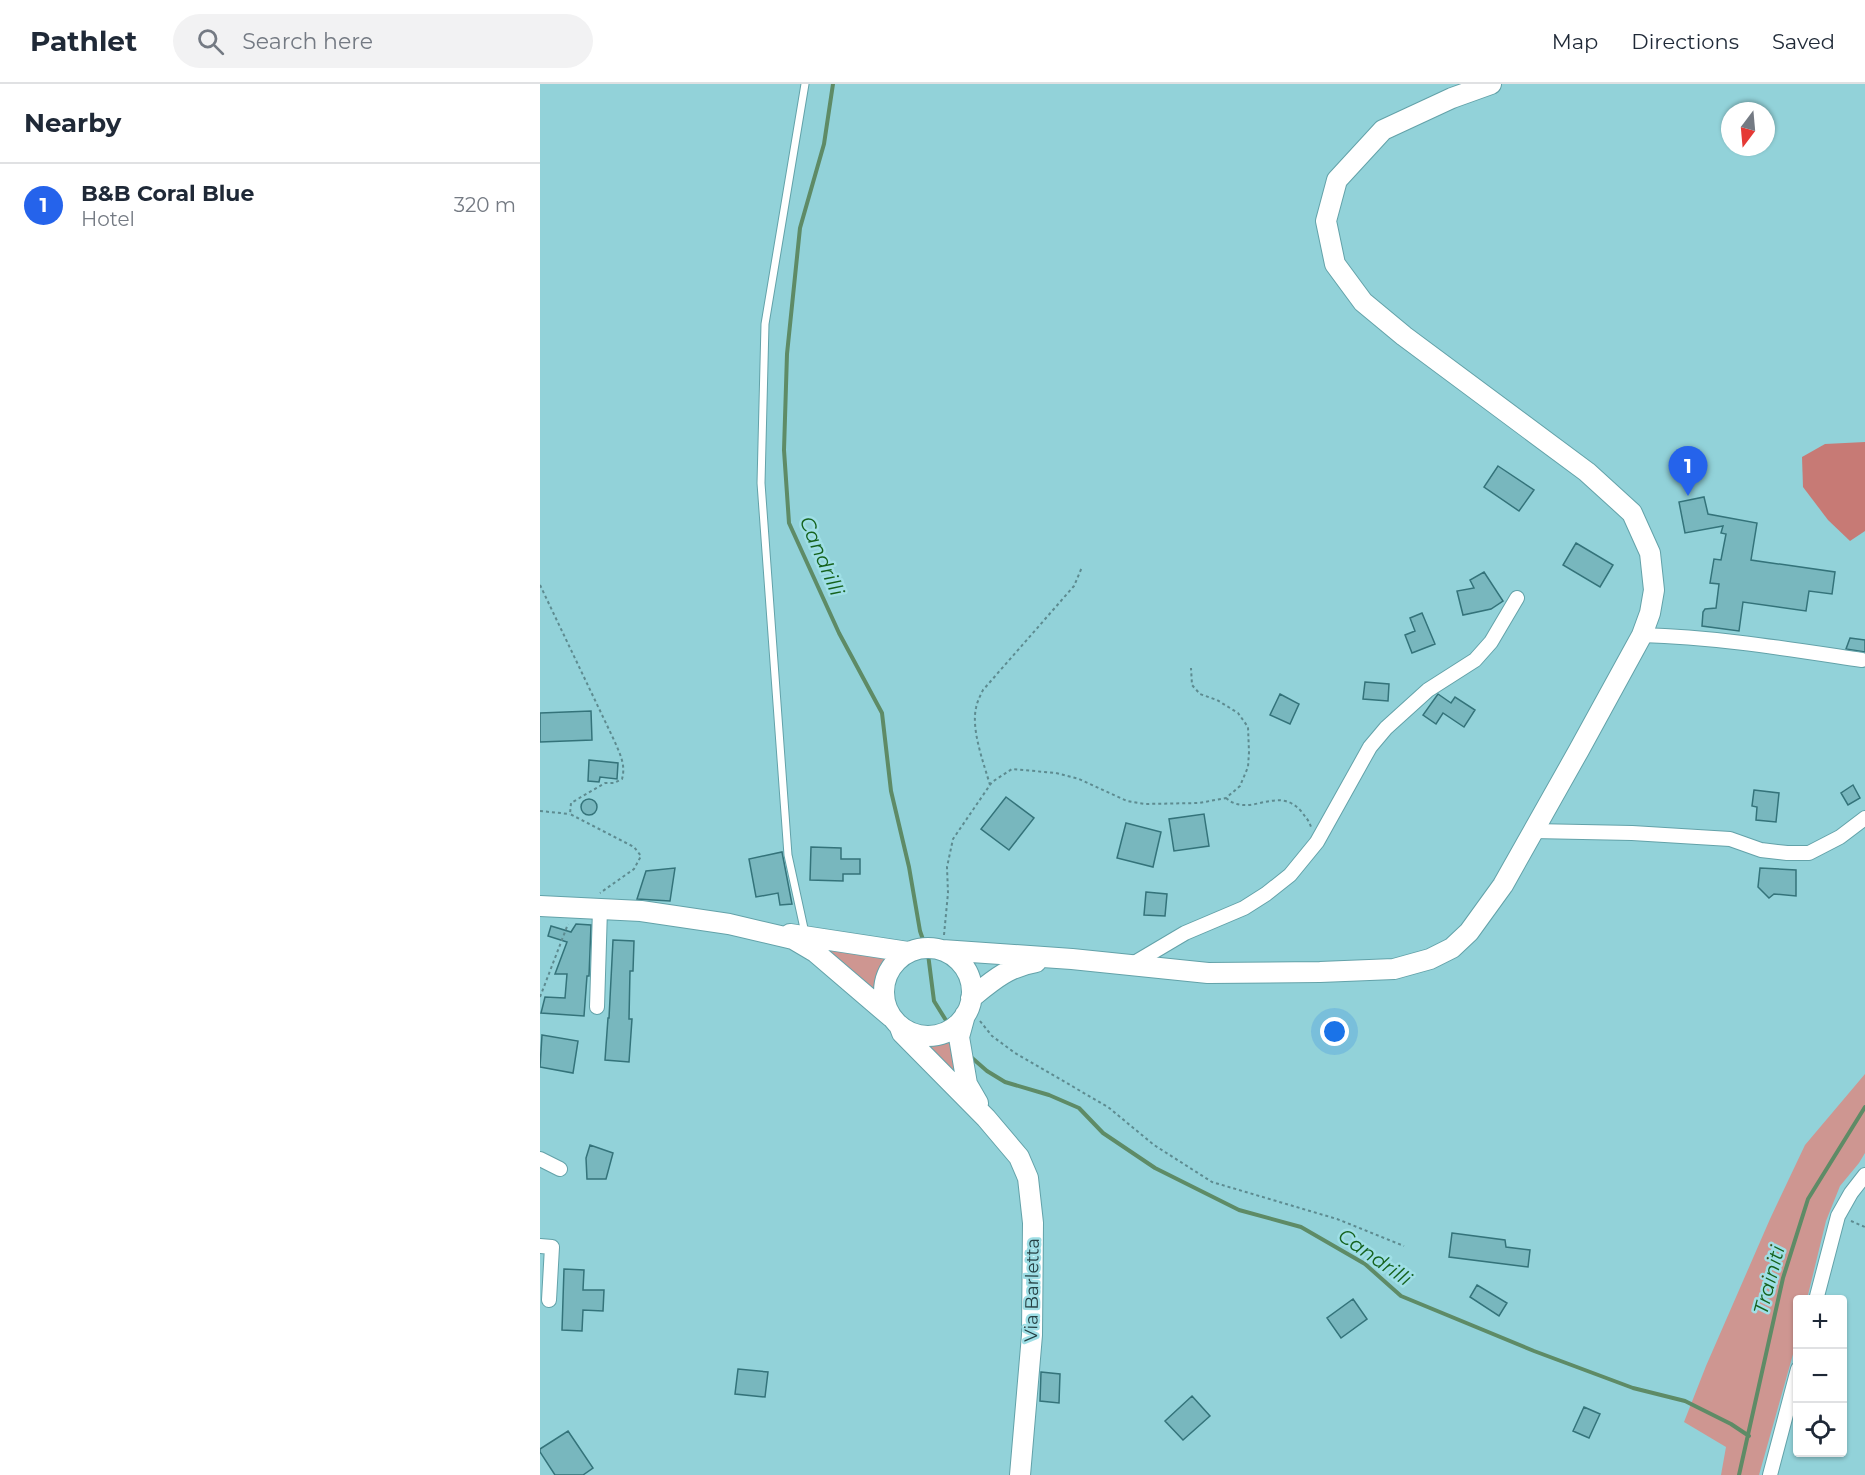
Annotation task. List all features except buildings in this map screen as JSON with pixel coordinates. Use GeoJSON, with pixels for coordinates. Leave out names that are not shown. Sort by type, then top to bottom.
{"type":"FeatureCollection","features":[{"type":"Feature","properties":{"kind":"street"},"geometry":{"type":"LineString","coordinates":[[540,906],[641,911],[805,936],[925,949],[1066,959],[1208,973],[1394,969],[1430,959],[1452,948],[1469,932],[1503,885],[1642,635],[1650,613],[1654,590],[1650,553],[1632,513],[1587,472],[1404,336],[1363,302],[1335,264],[1326,221],[1336,180],[1383,130],[1452,98],[1491,84]]}},
{"type":"Feature","properties":{"kind":"street"},"geometry":{"type":"LineString","coordinates":[[1131,965],[1185,933],[1244,908],[1290,875],[1315,844],[1386,728],[1428,690],[1476,660],[1491,642],[1517,598]]}},
{"type":"Feature","properties":{"kind":"street"},"geometry":{"type":"LineString","coordinates":[[1642,635],[1692,637],[1756,644],[1862,660]]}},
{"type":"Feature","properties":{"kind":"street"},"geometry":{"type":"LineString","coordinates":[[1533,831],[1632,833],[1730,839],[1761,850],[1809,853],[1840,837],[1865,818]]}},
{"type":"Feature","properties":{"kind":"street"},"geometry":{"type":"LineString","coordinates":[[585,908],[597,1007]]}},
{"type":"Feature","properties":{"kind":"street"},"geometry":{"type":"LineString","coordinates":[[764,931],[793,939],[815,952],[895,1021],[912,1033],[927,1036],[942,1034],[955,1026],[968,1006],[997,977],[1019,964],[1066,959]]}},
{"type":"Feature","properties":{"kind":"street"},"geometry":{"type":"LineString","coordinates":[[925,949],[955,957],[965,968],[971,982],[968,1006],[959,1037],[967,1084],[986,1118],[902,1033],[895,1021],[885,1003],[883,988],[887,973],[896,961],[925,949]]}},
{"type":"Feature","properties":{"kind":"street","name":"Via Barletta"},"geometry":{"type":"LineString","coordinates":[[986,1118],[1019,1157],[1028,1179],[1033,1223],[1032,1335],[1020,1475]]}},
{"type":"Feature","properties":{"kind":"street"},"geometry":{"type":"LineString","coordinates":[[540,1159],[560,1169]]}},
{"type":"Feature","properties":{"kind":"street"},"geometry":{"type":"LineString","coordinates":[[1817,1295],[1838,1216],[1851,1192],[1865,1175]]}},
{"type":"Feature","properties":{"kind":"street"},"geometry":{"type":"LineString","coordinates":[[540,1246],[552,1246],[549,1300]]}},
{"type":"Feature","properties":{"kind":"street"},"geometry":{"type":"LineString","coordinates":[[1770,1475],[1793,1385]]}},
{"type":"Feature","properties":{"kind":"lane"},"geometry":{"type":"LineString","coordinates":[[805,84],[765,324],[761,483],[788,855],[805,936]]}},
{"type":"Feature","properties":{"kind":"path"},"geometry":{"type":"LineString","coordinates":[[990,785],[981,758],[976,728],[975,710],[983,690],[1074,586],[1082,567]]}},
{"type":"Feature","properties":{"kind":"path"},"geometry":{"type":"LineString","coordinates":[[540,585],[614,740],[625,770],[622,779],[614,783],[605,783],[571,803],[570,814]]}},
{"type":"Feature","properties":{"kind":"path"},"geometry":{"type":"LineString","coordinates":[[925,949],[948,893],[947,867],[953,839],[990,785],[1012,769],[1056,773],[1079,779],[1127,801],[1145,804],[1199,803],[1226,798],[1240,786],[1248,767],[1250,752],[1248,727],[1238,713],[1217,700],[1200,694],[1192,685],[1191,668]]}},
{"type":"Feature","properties":{"kind":"path"},"geometry":{"type":"LineString","coordinates":[[1226,798],[1233,804],[1248,806],[1281,799],[1296,806],[1309,821],[1315,844]]}},
{"type":"Feature","properties":{"kind":"path"},"geometry":{"type":"LineString","coordinates":[[540,812],[570,814],[634,847],[641,856],[634,869],[585,908],[540,997]]}},
{"type":"Feature","properties":{"kind":"path"},"geometry":{"type":"LineString","coordinates":[[968,1006],[992,1036],[1015,1053],[1108,1107],[1154,1145],[1212,1182],[1337,1219],[1404,1246]]}},
{"type":"Feature","properties":{"kind":"shaded area"},"geometry":{"type":"Polygon","coordinates":[[[1865,442],[1865,531],[1850,541],[1828,520],[1803,487],[1802,457],[1825,444],[1865,442]]]}},
{"type":"Feature","properties":{"kind":"shaded area"},"geometry":{"type":"Polygon","coordinates":[[[811,939],[889,959],[881,972],[879,996],[811,939]]]}},
{"type":"Feature","properties":{"kind":"shaded area"},"geometry":{"type":"Polygon","coordinates":[[[955,1034],[962,1090],[913,1038],[938,1041],[955,1034]]]}},
{"type":"Feature","properties":{"kind":"shaded area"},"geometry":{"type":"Polygon","coordinates":[[[1865,1074],[1865,1153],[1840,1186],[1826,1221],[1808,1295],[1793,1295],[1793,1354],[1759,1475],[1721,1475],[1726,1447],[1684,1422],[1770,1219],[1805,1145],[1865,1074]]]}},
{"type":"Feature","properties":{"kind":"waterway","name":"Candrilli"},"geometry":{"type":"LineString","coordinates":[[833,84],[824,144],[800,228],[787,354],[784,450],[789,523],[839,633],[882,713],[891,791],[909,867],[920,931],[928,954],[934,1001],[947,1022]]}},
{"type":"Feature","properties":{"kind":"waterway","name":"Candrilli"},"geometry":{"type":"LineString","coordinates":[[971,1057],[987,1071],[1005,1082],[1049,1095],[1079,1108],[1103,1133],[1155,1168],[1239,1210],[1301,1227],[1365,1264],[1401,1296],[1534,1351],[1633,1388],[1685,1401],[1731,1424],[1749,1436]]}},
{"type":"Feature","properties":{"kind":"waterway","name":"Trainiti"},"geometry":{"type":"LineString","coordinates":[[1739,1475],[1783,1278],[1808,1199],[1865,1107]]}},
{"type":"Feature","properties":{"kind":"place","name":"B&B Coral Blue"},"geometry":{"type":"Point","coordinates":[1688,496]}}]}
